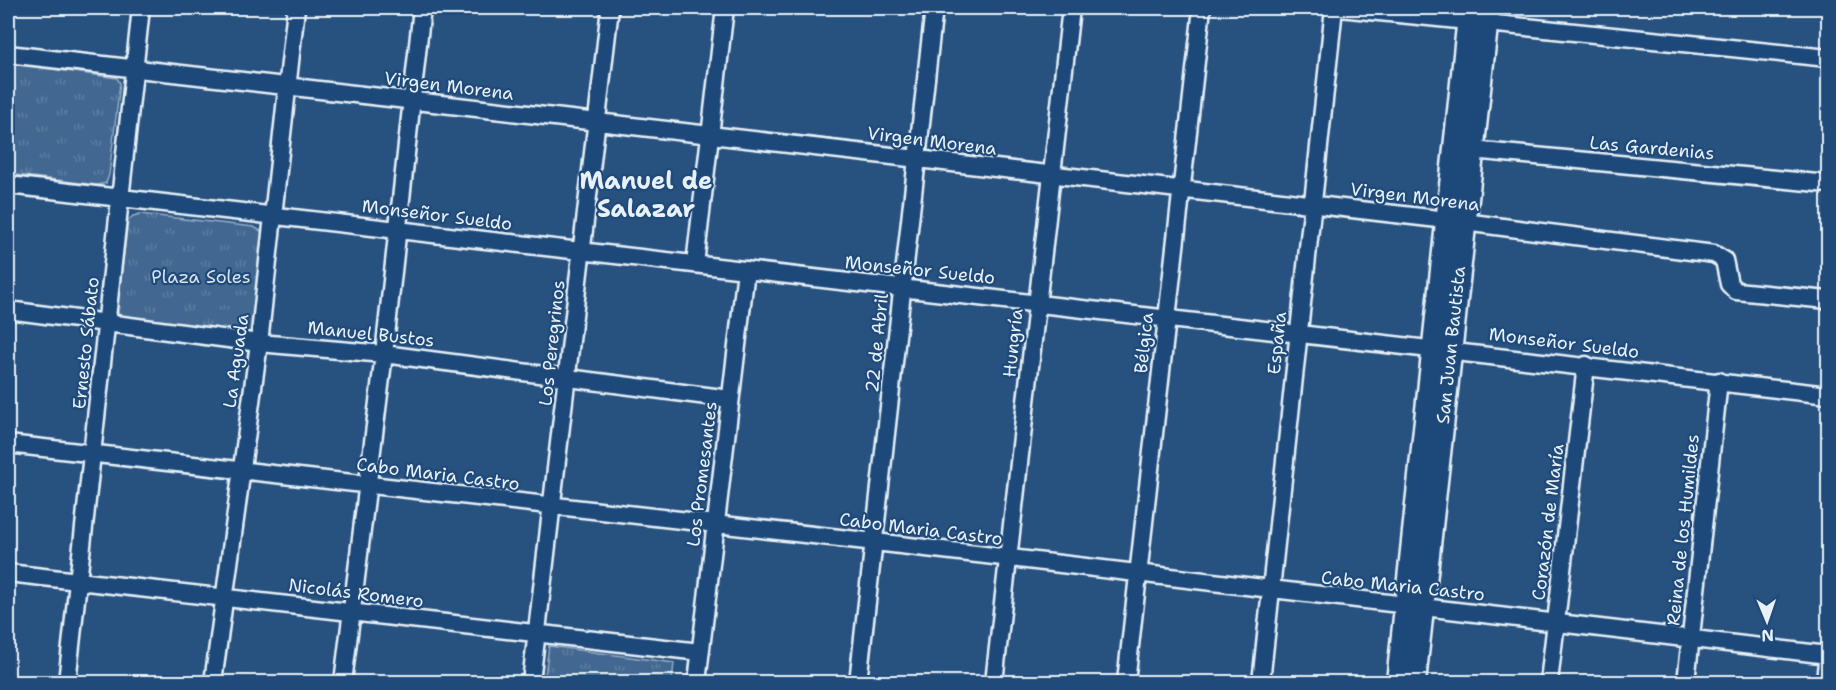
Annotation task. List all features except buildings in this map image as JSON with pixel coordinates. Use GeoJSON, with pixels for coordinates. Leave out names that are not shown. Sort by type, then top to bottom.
{"type":"FeatureCollection","features":[{"type":"Feature","properties":{"kind":"street","name":"Ernesto Sábato"},"geometry":{"type":"LineString","coordinates":[[68,682],[141,8]]}},
{"type":"Feature","properties":{"kind":"street","name":"La Aguada"},"geometry":{"type":"LineString","coordinates":[[213,682],[259,343],[296,8]]}},
{"type":"Feature","properties":{"kind":"street"},"geometry":{"type":"LineString","coordinates":[[343,682],[384,354],[422,8]]}},
{"type":"Feature","properties":{"kind":"street","name":"Los Peregrinos"},"geometry":{"type":"LineString","coordinates":[[531,682],[610,8]]}},
{"type":"Feature","properties":{"kind":"street"},"geometry":{"type":"LineString","coordinates":[[694,264],[725,8]]}},
{"type":"Feature","properties":{"kind":"street","name":"22 de Abril"},"geometry":{"type":"LineString","coordinates":[[858,682],[934,8]]}},
{"type":"Feature","properties":{"kind":"street","name":"Hungría"},"geometry":{"type":"LineString","coordinates":[[994,682],[1010,559],[1036,303],[1071,8]]}},
{"type":"Feature","properties":{"kind":"street","name":"Bélgica"},"geometry":{"type":"LineString","coordinates":[[1126,682],[1202,8]]}},
{"type":"Feature","properties":{"kind":"street","name":"España"},"geometry":{"type":"LineString","coordinates":[[1261,682],[1334,8]]}},
{"type":"Feature","properties":{"kind":"street"},"geometry":{"type":"LineString","coordinates":[[1340,8],[1478,15],[1828,58]]}},
{"type":"Feature","properties":{"kind":"street","name":"San Juan Bautista"},"geometry":{"type":"LineString","coordinates":[[1455,221],[1472,150],[1478,15]]}},
{"type":"Feature","properties":{"kind":"street","name":"San Juan Bautista"},"geometry":{"type":"LineString","coordinates":[[1414,682],[1415,606],[1478,15]]}},
{"type":"Feature","properties":{"kind":"street","name":"Virgen Morena"},"geometry":{"type":"LineString","coordinates":[[8,54],[1312,204],[1714,254],[1724,260],[1729,284],[1736,291],[1828,300]]}},
{"type":"Feature","properties":{"kind":"street","name":"Las Gardenias"},"geometry":{"type":"LineString","coordinates":[[1472,150],[1828,184]]}},
{"type":"Feature","properties":{"kind":"street","name":"Monseñor Sueldo"},"geometry":{"type":"LineString","coordinates":[[8,186],[1586,365],[1828,395]]}},
{"type":"Feature","properties":{"kind":"street","name":"Los Promesantes"},"geometry":{"type":"LineString","coordinates":[[697,682],[746,270]]}},
{"type":"Feature","properties":{"kind":"street","name":"Manuel Bustos"},"geometry":{"type":"LineString","coordinates":[[8,310],[108,325],[259,343],[384,354],[730,399]]}},
{"type":"Feature","properties":{"kind":"street","name":"Corazón de María"},"geometry":{"type":"LineString","coordinates":[[1549,682],[1586,365]]}},
{"type":"Feature","properties":{"kind":"street","name":"Reina de los Humildes"},"geometry":{"type":"LineString","coordinates":[[1686,682],[1719,381]]}},
{"type":"Feature","properties":{"kind":"street","name":"Cabo Maria Castro"},"geometry":{"type":"LineString","coordinates":[[8,444],[875,542],[1138,575],[1828,655]]}},
{"type":"Feature","properties":{"kind":"street","name":"Nicolás Romero"},"geometry":{"type":"LineString","coordinates":[[8,573],[700,652]]}},
{"type":"Feature","properties":{"kind":"street","name":"San Juan Bautista"},"geometry":{"type":"LineString","coordinates":[[1398,682],[1415,606]]}},
{"type":"Feature","properties":{"kind":"street"},"geometry":{"type":"LineString","coordinates":[[1825,682],[1828,650]]}},
{"type":"Feature","properties":{"kind":"green space"},"geometry":{"type":"Polygon","coordinates":[[[8,63],[117,78],[120,83],[109,175],[106,183],[97,185],[8,174],[8,63]]]}},
{"type":"Feature","properties":{"kind":"green space","name":"Plaza Soles"},"geometry":{"type":"Polygon","coordinates":[[[140,214],[254,227],[261,231],[263,238],[254,331],[250,336],[120,319],[117,309],[128,221],[140,214]]]}},
{"type":"Feature","properties":{"kind":"green space"},"geometry":{"type":"Polygon","coordinates":[[[549,646],[674,663],[672,682],[544,682],[549,646]]]}},
{"type":"Feature","properties":{"kind":"district","name":"Manuel de Salazar"},"geometry":{"type":"Point","coordinates":[646,195]}}]}
